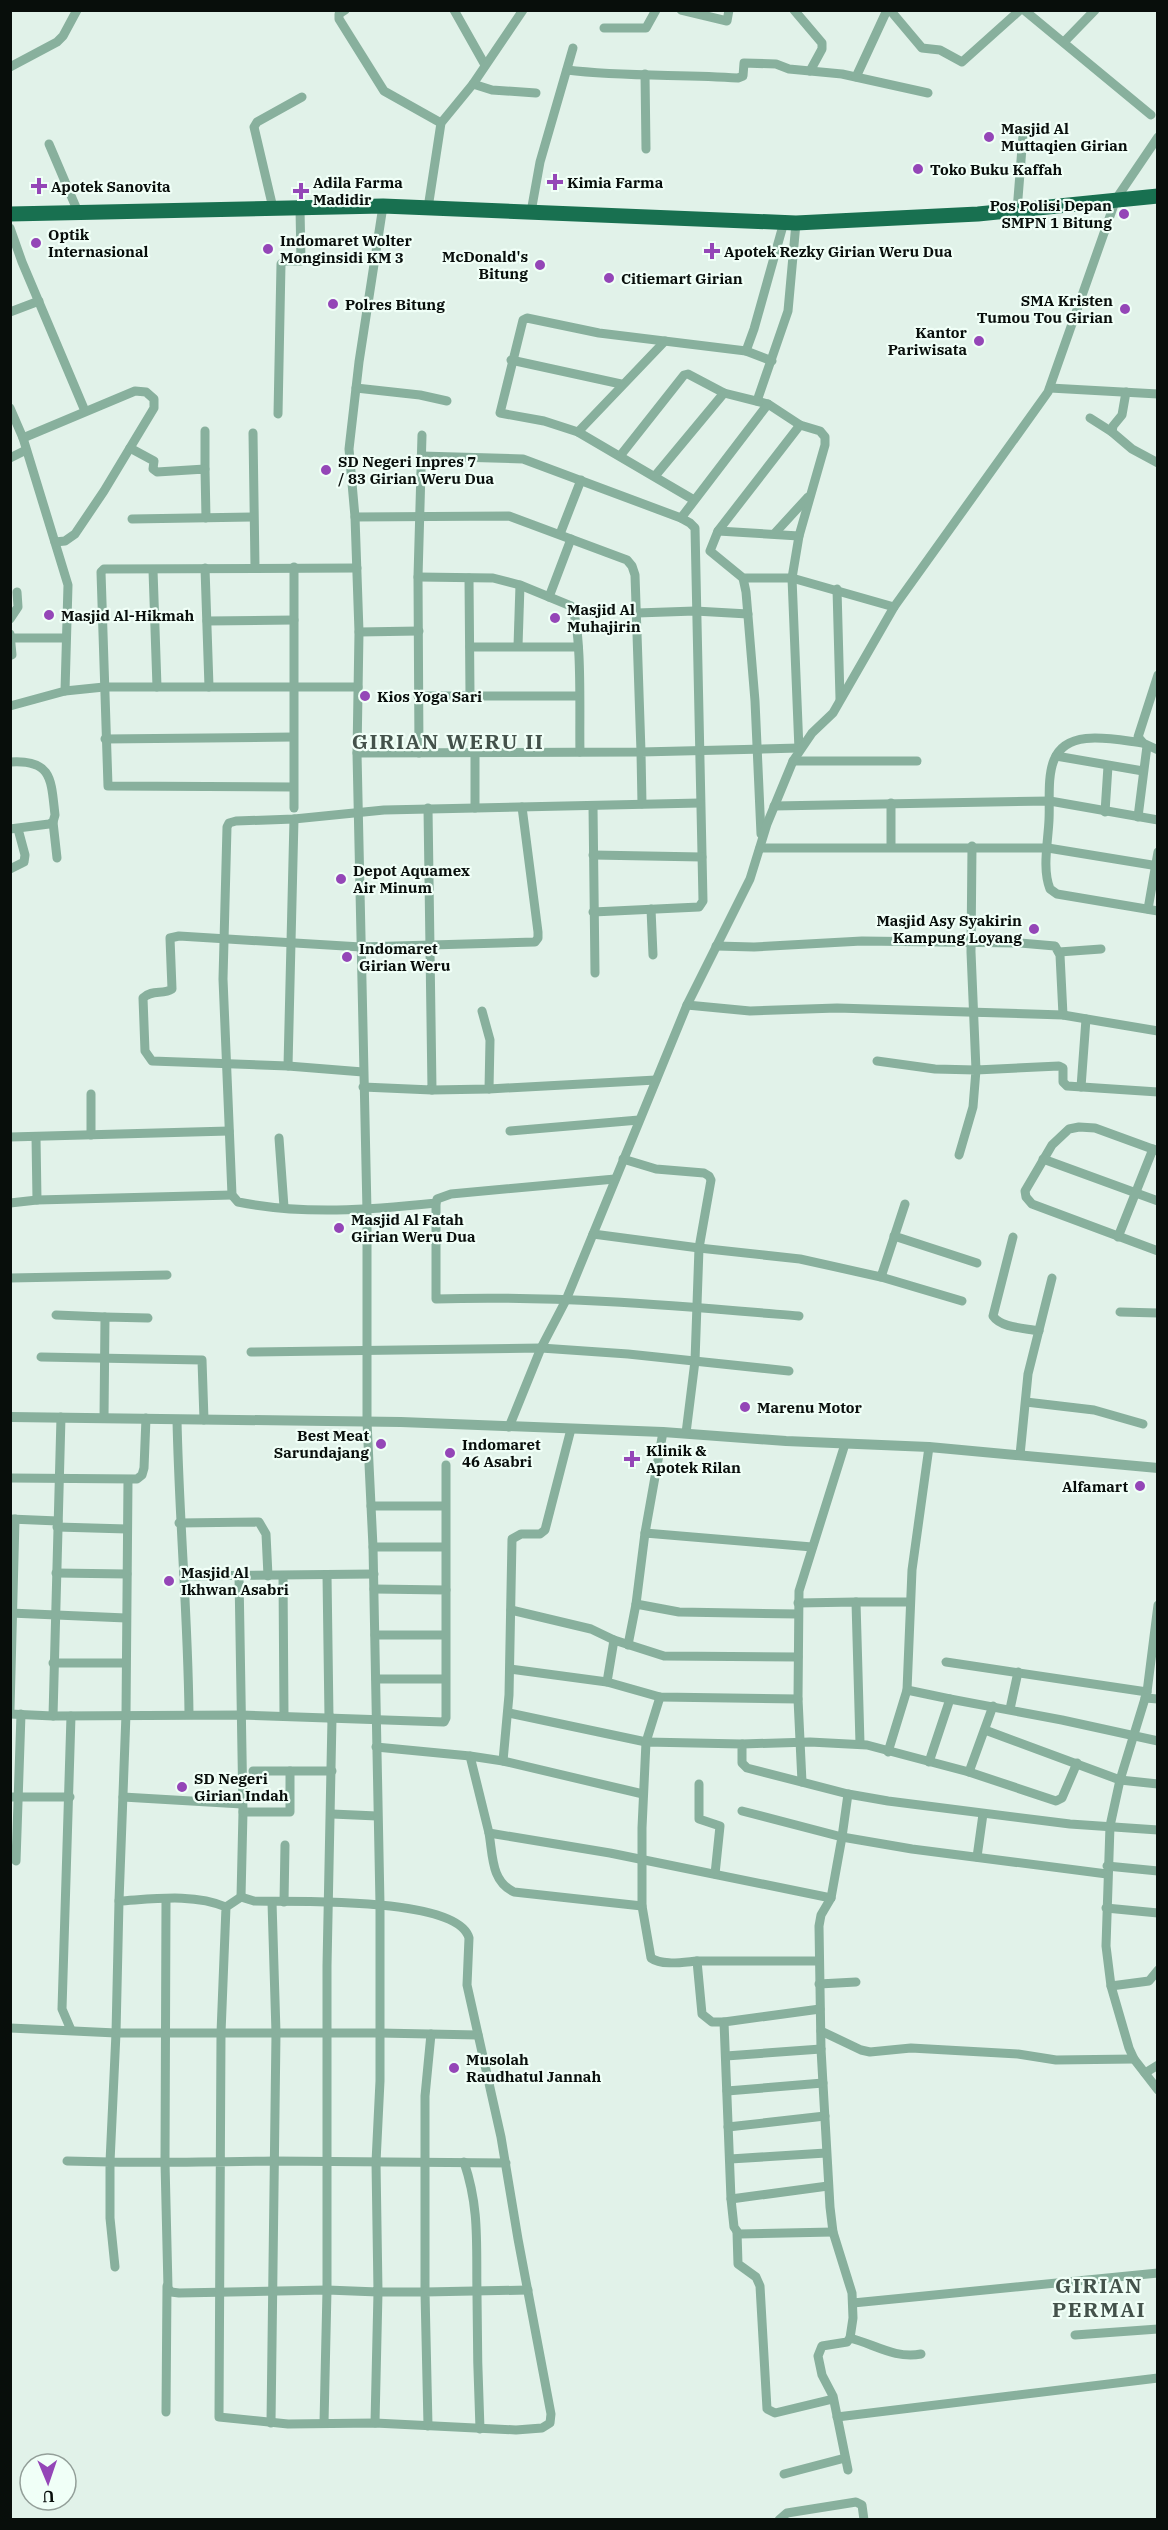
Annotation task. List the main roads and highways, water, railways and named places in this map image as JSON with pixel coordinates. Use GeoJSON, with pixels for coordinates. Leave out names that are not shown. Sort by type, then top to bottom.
{"type":"FeatureCollection","features":[{"type":"Feature","properties":{"kind":"highway"},"geometry":{"type":"LineString","coordinates":[[10,214],[383,206],[790,223],[852,222],[1017,211],[1158,196]]}},
{"type":"Feature","properties":{"kind":"place","name":"Masjid Al Muttaqien Girian"},"geometry":{"type":"Point","coordinates":[989,137]}},
{"type":"Feature","properties":{"kind":"place","name":"Toko Buku Kaffah"},"geometry":{"type":"Point","coordinates":[918,169]}},
{"type":"Feature","properties":{"kind":"place","name":"Kimia Farma"},"geometry":{"type":"Point","coordinates":[555,182]}},
{"type":"Feature","properties":{"kind":"place","name":"Apotek Sanovita"},"geometry":{"type":"Point","coordinates":[39,186]}},
{"type":"Feature","properties":{"kind":"place","name":"Adila Farma Madidir"},"geometry":{"type":"Point","coordinates":[301,191]}},
{"type":"Feature","properties":{"kind":"place","name":"Pos Polisi Depan SMPN 1 Bitung"},"geometry":{"type":"Point","coordinates":[1124,214]}},
{"type":"Feature","properties":{"kind":"place","name":"Optik Internasional"},"geometry":{"type":"Point","coordinates":[36,243]}},
{"type":"Feature","properties":{"kind":"place","name":"Indomaret Wolter Monginsidi KM 3"},"geometry":{"type":"Point","coordinates":[268,249]}},
{"type":"Feature","properties":{"kind":"place","name":"Apotek Rezky Girian Weru Dua"},"geometry":{"type":"Point","coordinates":[712,251]}},
{"type":"Feature","properties":{"kind":"place","name":"McDonald's Bitung"},"geometry":{"type":"Point","coordinates":[540,265]}},
{"type":"Feature","properties":{"kind":"place","name":"Citiemart Girian"},"geometry":{"type":"Point","coordinates":[609,278]}},
{"type":"Feature","properties":{"kind":"place","name":"Polres Bitung"},"geometry":{"type":"Point","coordinates":[333,304]}},
{"type":"Feature","properties":{"kind":"place","name":"SMA Kristen Tumou Tou Girian"},"geometry":{"type":"Point","coordinates":[1125,309]}},
{"type":"Feature","properties":{"kind":"place","name":"Kantor Pariwisata"},"geometry":{"type":"Point","coordinates":[979,341]}},
{"type":"Feature","properties":{"kind":"place","name":"SD Negeri Inpres 7 / 83 Girian Weru Dua"},"geometry":{"type":"Point","coordinates":[326,470]}},
{"type":"Feature","properties":{"kind":"place","name":"Masjid Al-Hikmah"},"geometry":{"type":"Point","coordinates":[49,615]}},
{"type":"Feature","properties":{"kind":"place","name":"Masjid Al Muhajirin"},"geometry":{"type":"Point","coordinates":[555,618]}},
{"type":"Feature","properties":{"kind":"place","name":"Kios Yoga Sari"},"geometry":{"type":"Point","coordinates":[365,696]}},
{"type":"Feature","properties":{"kind":"place","name":"Depot Aquamex Air Minum"},"geometry":{"type":"Point","coordinates":[341,879]}},
{"type":"Feature","properties":{"kind":"place","name":"Masjid Asy Syakirin Kampung Loyang"},"geometry":{"type":"Point","coordinates":[1034,929]}},
{"type":"Feature","properties":{"kind":"place","name":"Indomaret Girian Weru"},"geometry":{"type":"Point","coordinates":[347,957]}},
{"type":"Feature","properties":{"kind":"place","name":"Masjid Al Fatah Girian Weru Dua"},"geometry":{"type":"Point","coordinates":[339,1228]}},
{"type":"Feature","properties":{"kind":"place","name":"Marenu Motor"},"geometry":{"type":"Point","coordinates":[745,1407]}},
{"type":"Feature","properties":{"kind":"place","name":"Best Meat Sarundajang"},"geometry":{"type":"Point","coordinates":[381,1444]}},
{"type":"Feature","properties":{"kind":"place","name":"Indomaret 46 Asabri"},"geometry":{"type":"Point","coordinates":[450,1453]}},
{"type":"Feature","properties":{"kind":"place","name":"Klinik & Apotek Rilan"},"geometry":{"type":"Point","coordinates":[632,1459]}},
{"type":"Feature","properties":{"kind":"place","name":"Alfamart"},"geometry":{"type":"Point","coordinates":[1140,1486]}},
{"type":"Feature","properties":{"kind":"place","name":"Masjid Al Ikhwan Asabri"},"geometry":{"type":"Point","coordinates":[169,1581]}},
{"type":"Feature","properties":{"kind":"place","name":"SD Negeri Girian Indah"},"geometry":{"type":"Point","coordinates":[182,1787]}},
{"type":"Feature","properties":{"kind":"place","name":"Musolah Raudhatul Jannah"},"geometry":{"type":"Point","coordinates":[454,2068]}},
{"type":"Feature","properties":{"kind":"district","name":"GIRIAN WERU II"},"geometry":{"type":"Point","coordinates":[448,741]}},
{"type":"Feature","properties":{"kind":"district","name":"GIRIAN PERMAI"},"geometry":{"type":"Point","coordinates":[1099,2297]}}]}
